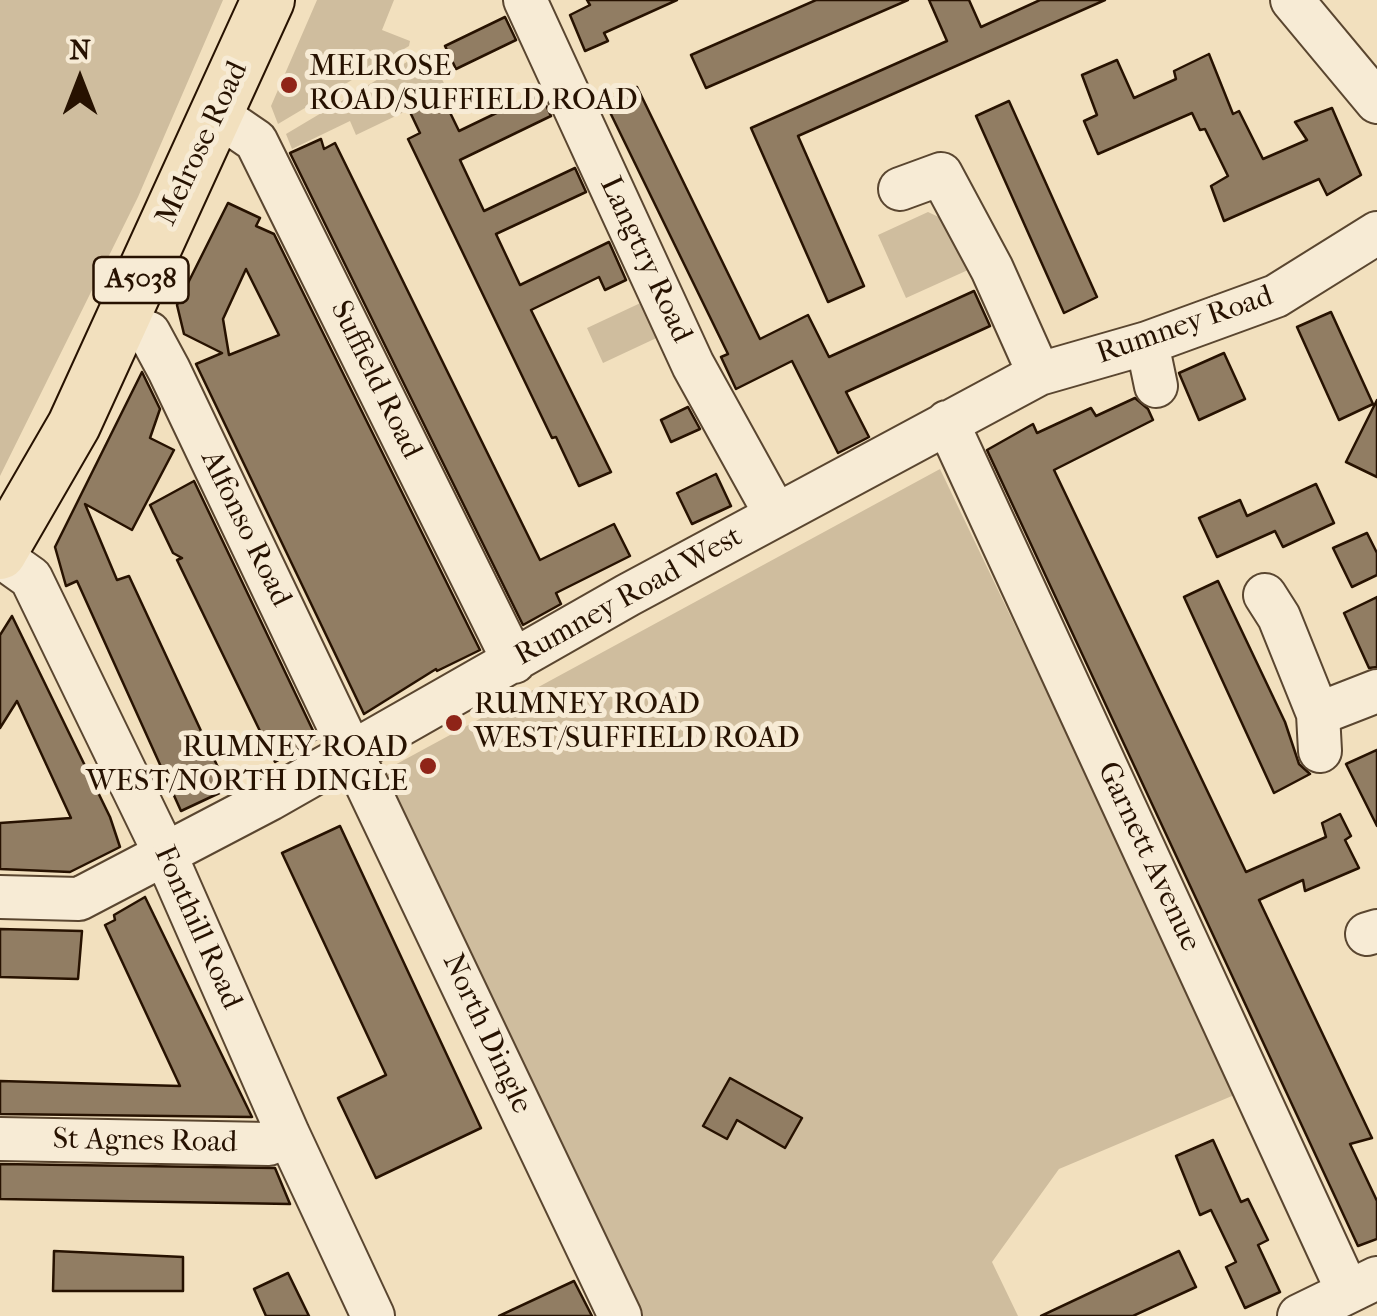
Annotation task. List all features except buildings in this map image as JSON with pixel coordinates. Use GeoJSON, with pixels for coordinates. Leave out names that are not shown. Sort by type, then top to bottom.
{"type":"FeatureCollection","features":[{"type":"Feature","properties":{"kind":"main road","name":"Melrose Road"},"geometry":{"type":"LineString","coordinates":[[0,554],[74,425],[268,0]]}},
{"type":"Feature","properties":{"kind":"street","name":"Langtry Road"},"geometry":{"type":"LineString","coordinates":[[524,0],[694,365],[776,514]]}},
{"type":"Feature","properties":{"kind":"street"},"geometry":{"type":"LineString","coordinates":[[1292,0],[1377,102]]}},
{"type":"Feature","properties":{"kind":"street","name":"Suffield Road"},"geometry":{"type":"LineString","coordinates":[[218,115],[256,140],[514,662]]}},
{"type":"Feature","properties":{"kind":"street"},"geometry":{"type":"LineString","coordinates":[[900,189],[941,174],[992,269],[1039,374]]}},
{"type":"Feature","properties":{"kind":"street","name":"Rumney Road"},"geometry":{"type":"LineString","coordinates":[[1039,374],[1147,344],[1276,296],[1377,233]]}},
{"type":"Feature","properties":{"kind":"street","name":"Alfonso Road"},"geometry":{"type":"LineString","coordinates":[[121,323],[148,333],[170,370],[352,752]]}},
{"type":"Feature","properties":{"kind":"street"},"geometry":{"type":"LineString","coordinates":[[1147,344],[1156,386]]}},
{"type":"Feature","properties":{"kind":"street","name":"Rumney Road West"},"geometry":{"type":"LineString","coordinates":[[0,897],[79,899],[352,752],[776,514],[1039,374]]}},
{"type":"Feature","properties":{"kind":"street","name":"Garnett Avenue"},"geometry":{"type":"LineString","coordinates":[[947,422],[1363,1285]]}},
{"type":"Feature","properties":{"kind":"street","name":"Fonthill Road"},"geometry":{"type":"LineString","coordinates":[[0,554],[31,578],[165,854],[373,1316]]}},
{"type":"Feature","properties":{"kind":"street"},"geometry":{"type":"LineString","coordinates":[[1280,604],[1319,732],[1377,691]]}},
{"type":"Feature","properties":{"kind":"street","name":"North Dingle"},"geometry":{"type":"LineString","coordinates":[[352,752],[620,1316]]}},
{"type":"Feature","properties":{"kind":"street","name":"St Agnes Road"},"geometry":{"type":"LineString","coordinates":[[0,1140],[269,1144],[288,1134]]}},
{"type":"Feature","properties":{"kind":"street"},"geometry":{"type":"LineString","coordinates":[[1298,1316],[1363,1285]]}},
{"type":"Feature","properties":{"kind":"shaded area"},"geometry":{"type":"Polygon","coordinates":[[[0,0],[223,0],[138,197],[0,476],[0,0]]]}},
{"type":"Feature","properties":{"kind":"shaded area"},"geometry":{"type":"Polygon","coordinates":[[[317,0],[394,0],[382,30],[410,41],[409,46],[278,124],[271,106],[317,0]]]}},
{"type":"Feature","properties":{"kind":"shaded area"},"geometry":{"type":"Polygon","coordinates":[[[427,50],[448,91],[356,135],[350,121],[292,149],[286,134],[427,50]]]}},
{"type":"Feature","properties":{"kind":"shaded area"},"geometry":{"type":"Polygon","coordinates":[[[928,212],[945,220],[968,270],[906,298],[878,235],[928,212]]]}},
{"type":"Feature","properties":{"kind":"shaded area"},"geometry":{"type":"Polygon","coordinates":[[[649,299],[665,334],[603,363],[587,328],[649,299]]]}},
{"type":"Feature","properties":{"kind":"shaded area"},"geometry":{"type":"Polygon","coordinates":[[[940,469],[1239,1093],[1059,1169],[992,1262],[1018,1316],[635,1316],[380,773],[940,469]]]}},
{"type":"Feature","properties":{"kind":"place","name":"MELROSE ROAD/SUFFIELD ROAD"},"geometry":{"type":"Point","coordinates":[289,85]}},
{"type":"Feature","properties":{"kind":"place","name":"RUMNEY ROAD WEST/SUFFIELD ROAD"},"geometry":{"type":"Point","coordinates":[454,723]}},
{"type":"Feature","properties":{"kind":"place","name":"RUMNEY ROAD WEST/NORTH DINGLE"},"geometry":{"type":"Point","coordinates":[428,766]}}]}
